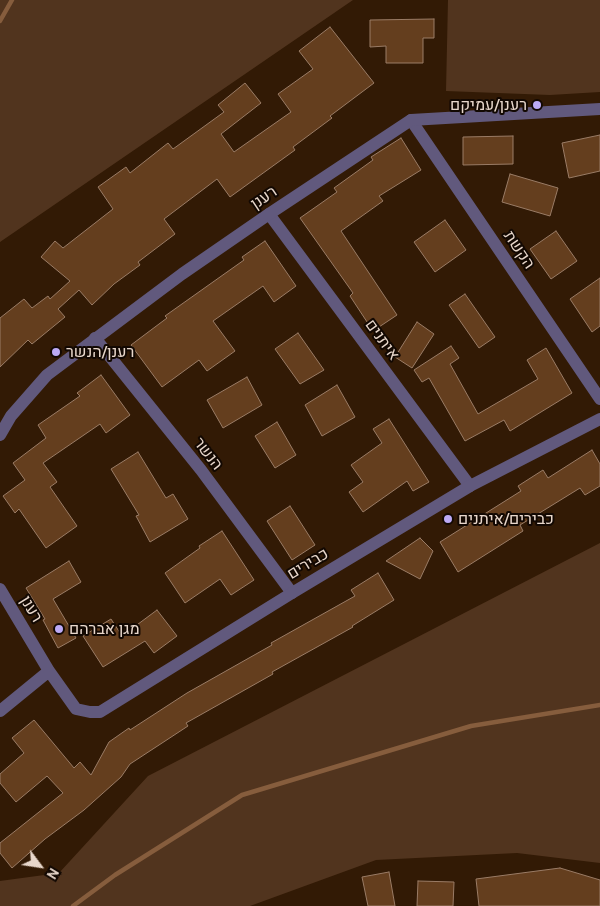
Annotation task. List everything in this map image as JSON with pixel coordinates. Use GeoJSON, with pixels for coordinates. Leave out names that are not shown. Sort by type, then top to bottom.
{"type":"FeatureCollection","features":[{"type":"Feature","properties":{"kind":"street"},"geometry":{"type":"LineString","coordinates":[[411,120],[600,109]]}},
{"type":"Feature","properties":{"kind":"street","name":"רענן"},"geometry":{"type":"LineString","coordinates":[[0,435],[11,416],[47,374],[182,274],[411,120]]}},
{"type":"Feature","properties":{"kind":"street","name":"הקשת"},"geometry":{"type":"LineString","coordinates":[[411,120],[600,399]]}},
{"type":"Feature","properties":{"kind":"street","name":"איתנים"},"geometry":{"type":"LineString","coordinates":[[269,214],[470,486]]}},
{"type":"Feature","properties":{"kind":"street","name":"הנשר"},"geometry":{"type":"LineString","coordinates":[[95,338],[201,470],[292,593]]}},
{"type":"Feature","properties":{"kind":"street","name":"כבירים"},"geometry":{"type":"LineString","coordinates":[[49,672],[76,709],[100,712],[470,486],[600,419]]}},
{"type":"Feature","properties":{"kind":"street","name":"רענן"},"geometry":{"type":"LineString","coordinates":[[0,589],[49,672]]}},
{"type":"Feature","properties":{"kind":"street"},"geometry":{"type":"LineString","coordinates":[[0,712],[49,672]]}},
{"type":"Feature","properties":{"kind":"shaded area"},"geometry":{"type":"Polygon","coordinates":[[[0,0],[353,0],[0,242],[0,0]]]}},
{"type":"Feature","properties":{"kind":"shaded area"},"geometry":{"type":"Polygon","coordinates":[[[448,0],[600,0],[600,92],[550,95],[446,91],[448,0]]]}},
{"type":"Feature","properties":{"kind":"shaded area"},"geometry":{"type":"Polygon","coordinates":[[[600,543],[600,863],[517,853],[376,860],[250,906],[0,906],[0,881],[59,873],[148,776],[600,543]]]}},
{"type":"Feature","properties":{"kind":"building"},"geometry":{"type":"Polygon","coordinates":[[[434,19],[434,38],[423,38],[423,63],[386,63],[386,46],[370,47],[370,20],[434,19]]]}},
{"type":"Feature","properties":{"kind":"building"},"geometry":{"type":"Polygon","coordinates":[[[330,27],[374,83],[293,147],[295,150],[230,197],[217,179],[164,219],[175,234],[138,262],[140,265],[114,284],[92,305],[79,290],[58,309],[65,317],[32,344],[28,340],[0,367],[0,318],[24,299],[32,308],[48,296],[50,299],[70,281],[41,257],[55,241],[63,248],[113,209],[98,187],[126,167],[130,173],[168,143],[173,149],[224,112],[218,105],[245,83],[261,103],[221,134],[234,152],[291,112],[278,94],[313,69],[299,51],[330,27]]]}},
{"type":"Feature","properties":{"kind":"building"},"geometry":{"type":"Polygon","coordinates":[[[600,135],[600,171],[569,178],[562,143],[600,135]]]}},
{"type":"Feature","properties":{"kind":"building"},"geometry":{"type":"Polygon","coordinates":[[[513,136],[513,164],[463,165],[463,137],[513,136]]]}},
{"type":"Feature","properties":{"kind":"building"},"geometry":{"type":"Polygon","coordinates":[[[401,138],[421,170],[379,196],[383,201],[341,231],[397,315],[373,331],[350,296],[353,293],[300,218],[337,192],[334,188],[373,160],[371,157],[401,138]]]}},
{"type":"Feature","properties":{"kind":"building"},"geometry":{"type":"Polygon","coordinates":[[[510,174],[558,188],[550,216],[502,202],[510,174]]]}},
{"type":"Feature","properties":{"kind":"building"},"geometry":{"type":"Polygon","coordinates":[[[445,220],[466,250],[435,272],[414,242],[445,220]]]}},
{"type":"Feature","properties":{"kind":"building"},"geometry":{"type":"Polygon","coordinates":[[[556,231],[577,261],[551,279],[530,249],[556,231]]]}},
{"type":"Feature","properties":{"kind":"building"},"geometry":{"type":"Polygon","coordinates":[[[265,241],[296,286],[274,302],[263,286],[213,321],[235,351],[207,371],[199,360],[162,387],[131,345],[167,318],[165,316],[244,260],[242,257],[265,241]]]}},
{"type":"Feature","properties":{"kind":"building"},"geometry":{"type":"Polygon","coordinates":[[[600,278],[600,326],[592,332],[570,299],[600,278]]]}},
{"type":"Feature","properties":{"kind":"building"},"geometry":{"type":"Polygon","coordinates":[[[465,294],[495,337],[479,348],[449,305],[465,294]]]}},
{"type":"Feature","properties":{"kind":"building"},"geometry":{"type":"Polygon","coordinates":[[[417,322],[434,334],[412,368],[395,357],[417,322]]]}},
{"type":"Feature","properties":{"kind":"building"},"geometry":{"type":"Polygon","coordinates":[[[298,333],[324,370],[300,384],[275,349],[298,333]]]}},
{"type":"Feature","properties":{"kind":"building"},"geometry":{"type":"Polygon","coordinates":[[[451,346],[459,358],[450,364],[478,414],[538,379],[527,360],[546,348],[572,393],[510,431],[504,420],[465,441],[429,378],[422,382],[414,370],[451,346]]]}},
{"type":"Feature","properties":{"kind":"building"},"geometry":{"type":"Polygon","coordinates":[[[101,375],[130,415],[106,433],[100,424],[43,463],[57,482],[50,487],[77,526],[46,548],[19,509],[15,513],[3,496],[25,480],[13,463],[46,438],[38,425],[80,396],[77,393],[101,375]]]}},
{"type":"Feature","properties":{"kind":"building"},"geometry":{"type":"Polygon","coordinates":[[[247,377],[262,405],[223,428],[207,400],[247,377]]]}},
{"type":"Feature","properties":{"kind":"building"},"geometry":{"type":"Polygon","coordinates":[[[337,385],[355,417],[322,436],[305,405],[337,385]]]}},
{"type":"Feature","properties":{"kind":"building"},"geometry":{"type":"Polygon","coordinates":[[[389,419],[429,482],[413,491],[407,481],[363,512],[349,492],[363,482],[351,465],[382,443],[373,429],[389,419]]]}},
{"type":"Feature","properties":{"kind":"building"},"geometry":{"type":"Polygon","coordinates":[[[277,422],[296,455],[275,468],[255,436],[277,422]]]}},
{"type":"Feature","properties":{"kind":"building"},"geometry":{"type":"Polygon","coordinates":[[[592,450],[600,464],[600,486],[585,495],[580,488],[520,525],[523,531],[458,572],[440,542],[521,491],[518,486],[543,470],[548,478],[592,450]]]}},
{"type":"Feature","properties":{"kind":"building"},"geometry":{"type":"Polygon","coordinates":[[[138,452],[166,498],[173,494],[188,519],[150,542],[136,516],[139,515],[111,469],[138,452]]]}},
{"type":"Feature","properties":{"kind":"building"},"geometry":{"type":"Polygon","coordinates":[[[290,506],[315,545],[292,560],[267,521],[290,506]]]}},
{"type":"Feature","properties":{"kind":"building"},"geometry":{"type":"Polygon","coordinates":[[[222,531],[254,580],[231,595],[220,579],[185,603],[165,573],[200,548],[199,546],[222,531]]]}},
{"type":"Feature","properties":{"kind":"building"},"geometry":{"type":"Polygon","coordinates":[[[420,538],[433,551],[420,579],[386,561],[420,538]]]}},
{"type":"Feature","properties":{"kind":"building"},"geometry":{"type":"Polygon","coordinates":[[[69,561],[81,582],[53,599],[76,638],[58,648],[43,620],[45,619],[26,588],[69,561]]]}},
{"type":"Feature","properties":{"kind":"building"},"geometry":{"type":"Polygon","coordinates":[[[378,573],[394,600],[353,627],[186,723],[188,726],[130,764],[121,777],[84,810],[45,839],[12,868],[0,853],[0,843],[63,793],[47,776],[16,802],[0,783],[0,774],[24,753],[12,738],[34,720],[74,768],[80,762],[91,775],[109,742],[187,693],[272,645],[271,643],[355,596],[351,590],[378,573]]]}},
{"type":"Feature","properties":{"kind":"building"},"geometry":{"type":"Polygon","coordinates":[[[157,610],[177,636],[154,653],[145,641],[103,667],[83,636],[111,619],[122,636],[157,610]]]}},
{"type":"Feature","properties":{"kind":"building"},"geometry":{"type":"Polygon","coordinates":[[[560,868],[600,880],[600,906],[479,906],[476,879],[560,868]]]}},
{"type":"Feature","properties":{"kind":"building"},"geometry":{"type":"Polygon","coordinates":[[[389,872],[395,906],[368,906],[362,877],[389,872]]]}},
{"type":"Feature","properties":{"kind":"building"},"geometry":{"type":"Polygon","coordinates":[[[418,881],[454,882],[453,906],[417,906],[418,881]]]}},
{"type":"Feature","properties":{"kind":"waterway"},"geometry":{"type":"LineString","coordinates":[[0,21],[12,0]]}},
{"type":"Feature","properties":{"kind":"waterway"},"geometry":{"type":"LineString","coordinates":[[73,906],[115,875],[242,795],[471,726],[600,705]]}},
{"type":"Feature","properties":{"kind":"place","name":"רענן/עמיקם"},"geometry":{"type":"Point","coordinates":[537,105]}},
{"type":"Feature","properties":{"kind":"place","name":"רענן/הנשר"},"geometry":{"type":"Point","coordinates":[56,352]}},
{"type":"Feature","properties":{"kind":"place","name":"כבירים/איתנים"},"geometry":{"type":"Point","coordinates":[448,519]}},
{"type":"Feature","properties":{"kind":"place","name":"מגן אברהם"},"geometry":{"type":"Point","coordinates":[59,629]}}]}
